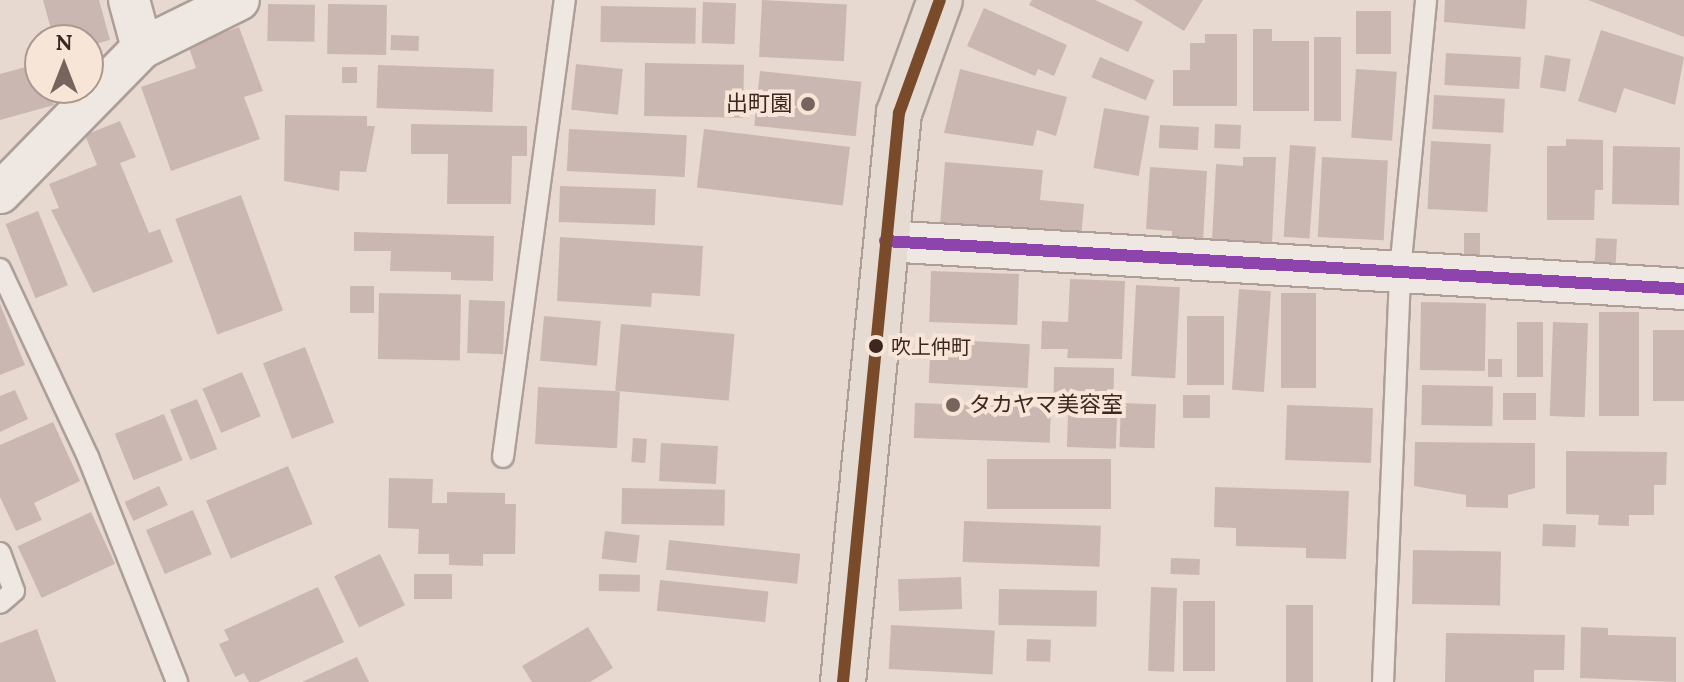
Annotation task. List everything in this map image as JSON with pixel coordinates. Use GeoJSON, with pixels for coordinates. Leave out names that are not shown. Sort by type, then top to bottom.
{"type":"FeatureCollection","features":[{"type":"Feature","properties":{"kind":"main road"},"geometry":{"type":"LineString","coordinates":[[843,682],[899,113],[932,2]]}},
{"type":"Feature","properties":{"kind":"street"},"geometry":{"type":"LineString","coordinates":[[129,0],[142,48]]}},
{"type":"Feature","properties":{"kind":"street"},"geometry":{"type":"LineString","coordinates":[[0,193],[142,48],[239,0]]}},
{"type":"Feature","properties":{"kind":"street"},"geometry":{"type":"LineString","coordinates":[[885,241],[1684,289]]}},
{"type":"Feature","properties":{"kind":"lane"},"geometry":{"type":"LineString","coordinates":[[503,457],[565,0]]}},
{"type":"Feature","properties":{"kind":"lane"},"geometry":{"type":"LineString","coordinates":[[1383,682],[1400,271],[1426,0]]}},
{"type":"Feature","properties":{"kind":"lane"},"geometry":{"type":"LineString","coordinates":[[0,269],[88,457],[177,682]]}},
{"type":"Feature","properties":{"kind":"lane"},"geometry":{"type":"LineString","coordinates":[[0,553],[14,591],[0,603]]}},
{"type":"Feature","properties":{"kind":"building"},"geometry":{"type":"Polygon","coordinates":[[[43,0],[99,0],[110,40],[104,42],[104,24],[50,24],[43,0]]]}},
{"type":"Feature","properties":{"kind":"building"},"geometry":{"type":"Polygon","coordinates":[[[762,0],[847,4],[844,61],[759,57],[762,0]]]}},
{"type":"Feature","properties":{"kind":"building"},"geometry":{"type":"Polygon","coordinates":[[[1032,0],[1095,0],[1143,22],[1128,52],[1029,5],[1032,0]]]}},
{"type":"Feature","properties":{"kind":"building"},"geometry":{"type":"Polygon","coordinates":[[[1134,0],[1203,0],[1184,31],[1134,0]]]}},
{"type":"Feature","properties":{"kind":"building"},"geometry":{"type":"Polygon","coordinates":[[[1445,0],[1527,0],[1525,29],[1444,22],[1445,0]]]}},
{"type":"Feature","properties":{"kind":"building"},"geometry":{"type":"Polygon","coordinates":[[[1588,0],[1684,0],[1684,37],[1588,0]]]}},
{"type":"Feature","properties":{"kind":"building"},"geometry":{"type":"Polygon","coordinates":[[[703,2],[736,3],[735,44],[702,43],[703,2]]]}},
{"type":"Feature","properties":{"kind":"building"},"geometry":{"type":"Polygon","coordinates":[[[268,4],[315,5],[314,42],[267,41],[268,4]]]}},
{"type":"Feature","properties":{"kind":"building"},"geometry":{"type":"Polygon","coordinates":[[[328,4],[387,5],[386,55],[327,54],[328,4]]]}},
{"type":"Feature","properties":{"kind":"building"},"geometry":{"type":"Polygon","coordinates":[[[601,6],[696,8],[695,44],[600,42],[601,6]]]}},
{"type":"Feature","properties":{"kind":"building"},"geometry":{"type":"Polygon","coordinates":[[[984,8],[1067,45],[1054,76],[1038,69],[1035,76],[967,46],[984,8]]]}},
{"type":"Feature","properties":{"kind":"building"},"geometry":{"type":"Polygon","coordinates":[[[1356,11],[1391,11],[1391,54],[1356,54],[1356,11]]]}},
{"type":"Feature","properties":{"kind":"building"},"geometry":{"type":"Polygon","coordinates":[[[239,27],[263,91],[244,97],[260,139],[171,171],[141,87],[196,68],[188,45],[239,27]]]}},
{"type":"Feature","properties":{"kind":"building"},"geometry":{"type":"Polygon","coordinates":[[[1253,29],[1272,29],[1272,41],[1309,41],[1309,111],[1253,111],[1253,29]]]}},
{"type":"Feature","properties":{"kind":"building"},"geometry":{"type":"Polygon","coordinates":[[[1601,30],[1684,57],[1675,105],[1624,88],[1616,113],[1578,101],[1601,30]]]}},
{"type":"Feature","properties":{"kind":"building"},"geometry":{"type":"Polygon","coordinates":[[[1205,34],[1237,34],[1237,106],[1173,106],[1173,70],[1190,70],[1190,43],[1205,43],[1205,34]]]}},
{"type":"Feature","properties":{"kind":"building"},"geometry":{"type":"Polygon","coordinates":[[[391,35],[419,36],[418,51],[390,50],[391,35]]]}},
{"type":"Feature","properties":{"kind":"building"},"geometry":{"type":"Polygon","coordinates":[[[1314,37],[1341,37],[1341,121],[1314,121],[1314,37]]]}},
{"type":"Feature","properties":{"kind":"building"},"geometry":{"type":"Polygon","coordinates":[[[1446,53],[1521,57],[1519,89],[1444,85],[1446,53]]]}},
{"type":"Feature","properties":{"kind":"building"},"geometry":{"type":"Polygon","coordinates":[[[1545,55],[1571,59],[1566,92],[1540,88],[1545,55]]]}},
{"type":"Feature","properties":{"kind":"building"},"geometry":{"type":"Polygon","coordinates":[[[1100,57],[1154,80],[1146,100],[1091,77],[1100,57]]]}},
{"type":"Feature","properties":{"kind":"building"},"geometry":{"type":"Polygon","coordinates":[[[645,63],[744,65],[743,118],[644,116],[645,63]]]}},
{"type":"Feature","properties":{"kind":"building"},"geometry":{"type":"Polygon","coordinates":[[[576,64],[623,69],[618,115],[571,110],[576,64]]]}},
{"type":"Feature","properties":{"kind":"building"},"geometry":{"type":"Polygon","coordinates":[[[378,65],[494,69],[492,112],[376,108],[378,65]]]}},
{"type":"Feature","properties":{"kind":"building"},"geometry":{"type":"Polygon","coordinates":[[[24,67],[24,104],[54,105],[0,120],[0,74],[24,67]]]}},
{"type":"Feature","properties":{"kind":"building"},"geometry":{"type":"Polygon","coordinates":[[[342,67],[357,67],[357,83],[342,83],[342,67]]]}},
{"type":"Feature","properties":{"kind":"building"},"geometry":{"type":"Polygon","coordinates":[[[960,69],[1067,97],[1056,136],[1037,130],[1033,146],[944,133],[960,69]]]}},
{"type":"Feature","properties":{"kind":"building"},"geometry":{"type":"Polygon","coordinates":[[[1356,69],[1397,72],[1392,141],[1351,138],[1356,69]]]}},
{"type":"Feature","properties":{"kind":"building","name":"出町園"},"geometry":{"type":"Polygon","coordinates":[[[760,71],[861,82],[856,136],[754,126],[760,71]]]}},
{"type":"Feature","properties":{"kind":"building"},"geometry":{"type":"Polygon","coordinates":[[[1434,95],[1505,99],[1503,133],[1432,129],[1434,95]]]}},
{"type":"Feature","properties":{"kind":"building"},"geometry":{"type":"Polygon","coordinates":[[[1104,108],[1149,116],[1139,176],[1093,168],[1104,108]]]}},
{"type":"Feature","properties":{"kind":"building"},"geometry":{"type":"Polygon","coordinates":[[[285,115],[367,116],[367,126],[375,126],[366,172],[340,171],[339,191],[284,181],[285,115]]]}},
{"type":"Feature","properties":{"kind":"building"},"geometry":{"type":"Polygon","coordinates":[[[120,121],[136,157],[120,163],[149,233],[160,229],[173,262],[93,293],[51,210],[59,208],[49,184],[97,165],[85,135],[120,121]]]}},
{"type":"Feature","properties":{"kind":"building"},"geometry":{"type":"Polygon","coordinates":[[[411,124],[527,126],[527,156],[512,156],[511,204],[447,204],[448,154],[411,154],[411,124]]]}},
{"type":"Feature","properties":{"kind":"building"},"geometry":{"type":"Polygon","coordinates":[[[1215,124],[1241,125],[1240,149],[1214,148],[1215,124]]]}},
{"type":"Feature","properties":{"kind":"building"},"geometry":{"type":"Polygon","coordinates":[[[1160,125],[1199,127],[1198,150],[1159,148],[1160,125]]]}},
{"type":"Feature","properties":{"kind":"building"},"geometry":{"type":"Polygon","coordinates":[[[569,129],[687,135],[685,177],[567,171],[569,129]]]}},
{"type":"Feature","properties":{"kind":"building"},"geometry":{"type":"Polygon","coordinates":[[[704,129],[850,147],[843,205],[697,188],[704,129]]]}},
{"type":"Feature","properties":{"kind":"building"},"geometry":{"type":"Polygon","coordinates":[[[1566,139],[1603,140],[1603,190],[1595,190],[1594,220],[1547,220],[1547,146],[1566,146],[1566,139]]]}},
{"type":"Feature","properties":{"kind":"building"},"geometry":{"type":"Polygon","coordinates":[[[1431,141],[1491,144],[1487,212],[1427,209],[1431,141]]]}},
{"type":"Feature","properties":{"kind":"building"},"geometry":{"type":"Polygon","coordinates":[[[1290,145],[1316,147],[1310,239],[1284,237],[1290,145]]]}},
{"type":"Feature","properties":{"kind":"building"},"geometry":{"type":"Polygon","coordinates":[[[1613,146],[1680,147],[1679,205],[1612,204],[1613,146]]]}},
{"type":"Feature","properties":{"kind":"building"},"geometry":{"type":"Polygon","coordinates":[[[1243,157],[1276,157],[1272,244],[1212,241],[1216,164],[1243,166],[1243,157]]]}},
{"type":"Feature","properties":{"kind":"building"},"geometry":{"type":"Polygon","coordinates":[[[1322,157],[1388,160],[1384,240],[1318,237],[1322,157]]]}},
{"type":"Feature","properties":{"kind":"building"},"geometry":{"type":"Polygon","coordinates":[[[945,162],[1043,170],[1040,200],[1084,204],[1081,239],[940,225],[945,162]]]}},
{"type":"Feature","properties":{"kind":"building"},"geometry":{"type":"Polygon","coordinates":[[[1150,167],[1207,171],[1203,241],[1172,240],[1172,231],[1146,229],[1150,167]]]}},
{"type":"Feature","properties":{"kind":"building"},"geometry":{"type":"Polygon","coordinates":[[[560,186],[656,189],[655,225],[559,222],[560,186]]]}},
{"type":"Feature","properties":{"kind":"building"},"geometry":{"type":"Polygon","coordinates":[[[241,195],[283,311],[217,335],[175,219],[241,195]]]}},
{"type":"Feature","properties":{"kind":"building"},"geometry":{"type":"Polygon","coordinates":[[[38,211],[68,285],[36,298],[6,224],[38,211]]]}},
{"type":"Feature","properties":{"kind":"building"},"geometry":{"type":"Polygon","coordinates":[[[354,232],[494,236],[493,281],[451,280],[451,272],[390,271],[391,251],[354,251],[354,232]]]}},
{"type":"Feature","properties":{"kind":"building"},"geometry":{"type":"Polygon","coordinates":[[[1464,233],[1480,233],[1480,255],[1464,255],[1464,233]]]}},
{"type":"Feature","properties":{"kind":"building"},"geometry":{"type":"Polygon","coordinates":[[[560,237],[703,246],[700,296],[652,293],[651,307],[557,301],[560,237]]]}},
{"type":"Feature","properties":{"kind":"building"},"geometry":{"type":"Polygon","coordinates":[[[1596,238],[1617,239],[1616,265],[1595,264],[1596,238]]]}},
{"type":"Feature","properties":{"kind":"building"},"geometry":{"type":"Polygon","coordinates":[[[931,271],[1019,274],[1017,325],[929,322],[931,271]]]}},
{"type":"Feature","properties":{"kind":"building"},"geometry":{"type":"Polygon","coordinates":[[[1070,279],[1125,281],[1122,359],[1067,358],[1068,349],[1041,349],[1042,321],[1068,322],[1070,279]]]}},
{"type":"Feature","properties":{"kind":"building"},"geometry":{"type":"Polygon","coordinates":[[[1136,285],[1180,287],[1175,378],[1131,376],[1136,285]]]}},
{"type":"Feature","properties":{"kind":"building"},"geometry":{"type":"Polygon","coordinates":[[[350,286],[374,286],[374,313],[350,313],[350,286]]]}},
{"type":"Feature","properties":{"kind":"building"},"geometry":{"type":"Polygon","coordinates":[[[1239,289],[1271,291],[1264,392],[1232,390],[1239,289]]]}},
{"type":"Feature","properties":{"kind":"building"},"geometry":{"type":"Polygon","coordinates":[[[379,293],[461,294],[460,360],[378,359],[379,293]]]}},
{"type":"Feature","properties":{"kind":"building"},"geometry":{"type":"Polygon","coordinates":[[[1281,293],[1316,293],[1316,388],[1281,388],[1281,293]]]}},
{"type":"Feature","properties":{"kind":"building"},"geometry":{"type":"Polygon","coordinates":[[[469,300],[505,301],[503,354],[467,353],[469,300]]]}},
{"type":"Feature","properties":{"kind":"building"},"geometry":{"type":"Polygon","coordinates":[[[1421,302],[1486,303],[1485,371],[1420,370],[1421,302]]]}},
{"type":"Feature","properties":{"kind":"building"},"geometry":{"type":"Polygon","coordinates":[[[0,304],[25,365],[0,375],[0,304]]]}},
{"type":"Feature","properties":{"kind":"building"},"geometry":{"type":"Polygon","coordinates":[[[1599,312],[1639,312],[1639,416],[1599,416],[1599,312]]]}},
{"type":"Feature","properties":{"kind":"building"},"geometry":{"type":"Polygon","coordinates":[[[544,316],[601,321],[597,366],[540,361],[544,316]]]}},
{"type":"Feature","properties":{"kind":"building"},"geometry":{"type":"Polygon","coordinates":[[[1187,316],[1224,316],[1224,385],[1187,385],[1187,316]]]}},
{"type":"Feature","properties":{"kind":"building"},"geometry":{"type":"Polygon","coordinates":[[[1517,322],[1543,322],[1543,377],[1517,377],[1517,322]]]}},
{"type":"Feature","properties":{"kind":"building"},"geometry":{"type":"Polygon","coordinates":[[[1553,322],[1588,323],[1585,417],[1550,416],[1553,322]]]}},
{"type":"Feature","properties":{"kind":"building"},"geometry":{"type":"Polygon","coordinates":[[[621,324],[735,334],[729,401],[615,391],[621,324]]]}},
{"type":"Feature","properties":{"kind":"building"},"geometry":{"type":"Polygon","coordinates":[[[1653,330],[1684,330],[1684,401],[1653,401],[1653,330]]]}},
{"type":"Feature","properties":{"kind":"building"},"geometry":{"type":"Polygon","coordinates":[[[931,339],[1030,344],[1028,388],[929,383],[931,339]]]}},
{"type":"Feature","properties":{"kind":"building"},"geometry":{"type":"Polygon","coordinates":[[[305,347],[334,423],[292,439],[263,363],[305,347]]]}},
{"type":"Feature","properties":{"kind":"building"},"geometry":{"type":"Polygon","coordinates":[[[1488,359],[1502,359],[1502,377],[1488,377],[1488,359]]]}},
{"type":"Feature","properties":{"kind":"building"},"geometry":{"type":"Polygon","coordinates":[[[1054,367],[1114,368],[1113,401],[1053,400],[1054,367]]]}},
{"type":"Feature","properties":{"kind":"building"},"geometry":{"type":"Polygon","coordinates":[[[242,372],[261,416],[221,433],[202,389],[242,372]]]}},
{"type":"Feature","properties":{"kind":"building"},"geometry":{"type":"Polygon","coordinates":[[[1422,385],[1493,386],[1492,426],[1421,425],[1422,385]]]}},
{"type":"Feature","properties":{"kind":"building"},"geometry":{"type":"Polygon","coordinates":[[[538,387],[620,391],[617,448],[535,444],[538,387]]]}},
{"type":"Feature","properties":{"kind":"building"},"geometry":{"type":"Polygon","coordinates":[[[15,390],[28,419],[0,432],[0,396],[15,390]]]}},
{"type":"Feature","properties":{"kind":"building"},"geometry":{"type":"Polygon","coordinates":[[[1503,393],[1536,393],[1536,420],[1503,420],[1503,393]]]}},
{"type":"Feature","properties":{"kind":"building"},"geometry":{"type":"Polygon","coordinates":[[[1183,395],[1210,395],[1210,418],[1183,418],[1183,395]]]}},
{"type":"Feature","properties":{"kind":"building"},"geometry":{"type":"Polygon","coordinates":[[[197,399],[217,449],[190,460],[170,410],[197,399]]]}},
{"type":"Feature","properties":{"kind":"building"},"geometry":{"type":"Polygon","coordinates":[[[915,403],[1051,408],[1050,443],[914,438],[915,403]]]}},
{"type":"Feature","properties":{"kind":"building"},"geometry":{"type":"Polygon","coordinates":[[[1121,403],[1156,404],[1154,448],[1119,447],[1121,403]]]}},
{"type":"Feature","properties":{"kind":"building"},"geometry":{"type":"Polygon","coordinates":[[[1287,405],[1373,408],[1371,463],[1285,460],[1287,405]]]}},
{"type":"Feature","properties":{"kind":"building"},"geometry":{"type":"Polygon","coordinates":[[[164,414],[183,460],[134,480],[115,434],[164,414]]]}},
{"type":"Feature","properties":{"kind":"building"},"geometry":{"type":"Polygon","coordinates":[[[1068,414],[1117,416],[1116,449],[1067,447],[1068,414]]]}},
{"type":"Feature","properties":{"kind":"building"},"geometry":{"type":"Polygon","coordinates":[[[53,422],[80,481],[34,503],[42,520],[16,531],[0,497],[0,445],[53,422]]]}},
{"type":"Feature","properties":{"kind":"building"},"geometry":{"type":"Polygon","coordinates":[[[633,438],[647,439],[645,463],[631,462],[633,438]]]}},
{"type":"Feature","properties":{"kind":"building"},"geometry":{"type":"Polygon","coordinates":[[[1415,442],[1535,443],[1535,488],[1508,495],[1508,508],[1466,507],[1466,495],[1414,486],[1415,442]]]}},
{"type":"Feature","properties":{"kind":"building"},"geometry":{"type":"Polygon","coordinates":[[[661,443],[718,446],[716,484],[659,481],[661,443]]]}},
{"type":"Feature","properties":{"kind":"building"},"geometry":{"type":"Polygon","coordinates":[[[1566,451],[1667,452],[1666,485],[1654,485],[1654,515],[1629,515],[1629,526],[1598,525],[1599,515],[1566,514],[1566,451]]]}},
{"type":"Feature","properties":{"kind":"building"},"geometry":{"type":"Polygon","coordinates":[[[987,459],[1111,459],[1111,509],[987,509],[987,459]]]}},
{"type":"Feature","properties":{"kind":"building"},"geometry":{"type":"Polygon","coordinates":[[[288,466],[313,524],[231,559],[206,501],[288,466]]]}},
{"type":"Feature","properties":{"kind":"building"},"geometry":{"type":"Polygon","coordinates":[[[389,478],[433,479],[432,503],[447,503],[447,492],[505,493],[505,504],[516,504],[515,554],[483,554],[483,566],[449,565],[449,554],[418,554],[419,529],[388,528],[389,478]]]}},
{"type":"Feature","properties":{"kind":"building"},"geometry":{"type":"Polygon","coordinates":[[[159,486],[168,505],[133,521],[125,502],[159,486]]]}},
{"type":"Feature","properties":{"kind":"building"},"geometry":{"type":"Polygon","coordinates":[[[1215,487],[1349,491],[1346,559],[1306,558],[1306,548],[1236,546],[1236,528],[1214,527],[1215,487]]]}},
{"type":"Feature","properties":{"kind":"building"},"geometry":{"type":"Polygon","coordinates":[[[622,488],[725,490],[724,526],[621,524],[622,488]]]}},
{"type":"Feature","properties":{"kind":"building"},"geometry":{"type":"Polygon","coordinates":[[[193,510],[212,554],[165,574],[146,530],[193,510]]]}},
{"type":"Feature","properties":{"kind":"building"},"geometry":{"type":"Polygon","coordinates":[[[91,512],[115,564],[42,598],[18,546],[91,512]]]}},
{"type":"Feature","properties":{"kind":"building"},"geometry":{"type":"Polygon","coordinates":[[[964,521],[1101,526],[1099,567],[963,562],[964,521]]]}},
{"type":"Feature","properties":{"kind":"building"},"geometry":{"type":"Polygon","coordinates":[[[1543,524],[1576,525],[1575,547],[1542,546],[1543,524]]]}},
{"type":"Feature","properties":{"kind":"building"},"geometry":{"type":"Polygon","coordinates":[[[605,531],[640,535],[636,563],[602,559],[605,531]]]}},
{"type":"Feature","properties":{"kind":"building"},"geometry":{"type":"Polygon","coordinates":[[[669,540],[800,554],[797,584],[666,570],[669,540]]]}},
{"type":"Feature","properties":{"kind":"building"},"geometry":{"type":"Polygon","coordinates":[[[1413,550],[1501,552],[1500,606],[1412,604],[1413,550]]]}},
{"type":"Feature","properties":{"kind":"building"},"geometry":{"type":"Polygon","coordinates":[[[380,554],[405,605],[359,628],[334,576],[380,554]]]}},
{"type":"Feature","properties":{"kind":"building"},"geometry":{"type":"Polygon","coordinates":[[[1171,558],[1200,559],[1199,575],[1170,574],[1171,558]]]}},
{"type":"Feature","properties":{"kind":"building"},"geometry":{"type":"Polygon","coordinates":[[[414,574],[452,574],[452,599],[414,599],[414,574]]]}},
{"type":"Feature","properties":{"kind":"building"},"geometry":{"type":"Polygon","coordinates":[[[599,574],[640,575],[640,592],[599,591],[599,574]]]}},
{"type":"Feature","properties":{"kind":"building"},"geometry":{"type":"Polygon","coordinates":[[[961,577],[962,609],[899,611],[898,579],[961,577]]]}},
{"type":"Feature","properties":{"kind":"building"},"geometry":{"type":"Polygon","coordinates":[[[660,580],[768,591],[765,622],[657,611],[660,580]]]}},
{"type":"Feature","properties":{"kind":"building"},"geometry":{"type":"Polygon","coordinates":[[[318,587],[344,642],[258,682],[249,682],[244,673],[235,677],[219,644],[229,640],[224,630],[318,587]]]}},
{"type":"Feature","properties":{"kind":"building"},"geometry":{"type":"Polygon","coordinates":[[[1151,587],[1177,588],[1174,672],[1148,671],[1151,587]]]}},
{"type":"Feature","properties":{"kind":"building"},"geometry":{"type":"Polygon","coordinates":[[[999,589],[1097,591],[1096,627],[998,625],[999,589]]]}},
{"type":"Feature","properties":{"kind":"building"},"geometry":{"type":"Polygon","coordinates":[[[1183,601],[1215,601],[1215,671],[1183,671],[1183,601]]]}},
{"type":"Feature","properties":{"kind":"building"},"geometry":{"type":"Polygon","coordinates":[[[1286,605],[1313,605],[1313,682],[1286,682],[1286,605]]]}},
{"type":"Feature","properties":{"kind":"building"},"geometry":{"type":"Polygon","coordinates":[[[891,625],[995,630],[993,674],[889,669],[891,625]]]}},
{"type":"Feature","properties":{"kind":"building"},"geometry":{"type":"Polygon","coordinates":[[[588,627],[613,668],[590,682],[532,682],[522,666],[588,627]]]}},
{"type":"Feature","properties":{"kind":"building"},"geometry":{"type":"Polygon","coordinates":[[[1581,627],[1608,628],[1608,635],[1676,637],[1676,682],[1580,678],[1581,627]]]}},
{"type":"Feature","properties":{"kind":"building"},"geometry":{"type":"Polygon","coordinates":[[[37,629],[56,682],[0,682],[0,643],[37,629]]]}},
{"type":"Feature","properties":{"kind":"building"},"geometry":{"type":"Polygon","coordinates":[[[1446,633],[1565,635],[1564,670],[1534,670],[1534,682],[1445,682],[1446,633]]]}},
{"type":"Feature","properties":{"kind":"building"},"geometry":{"type":"Polygon","coordinates":[[[1027,639],[1051,640],[1050,662],[1026,661],[1027,639]]]}},
{"type":"Feature","properties":{"kind":"building"},"geometry":{"type":"Polygon","coordinates":[[[357,657],[369,682],[302,682],[357,657]]]}},
{"type":"Feature","properties":{"kind":"transit line"},"geometry":{"type":"LineString","coordinates":[[843,682],[899,113],[940,0]]}},
{"type":"Feature","properties":{"kind":"transit line"},"geometry":{"type":"LineString","coordinates":[[885,241],[1684,289]]}},
{"type":"Feature","properties":{"kind":"place","name":"出町園"},"geometry":{"type":"Point","coordinates":[808,104]}},
{"type":"Feature","properties":{"kind":"place","name":"吹上仲町"},"geometry":{"type":"Point","coordinates":[876,346]}},
{"type":"Feature","properties":{"kind":"place","name":"タカヤマ美容室"},"geometry":{"type":"Point","coordinates":[953,405]}}]}
